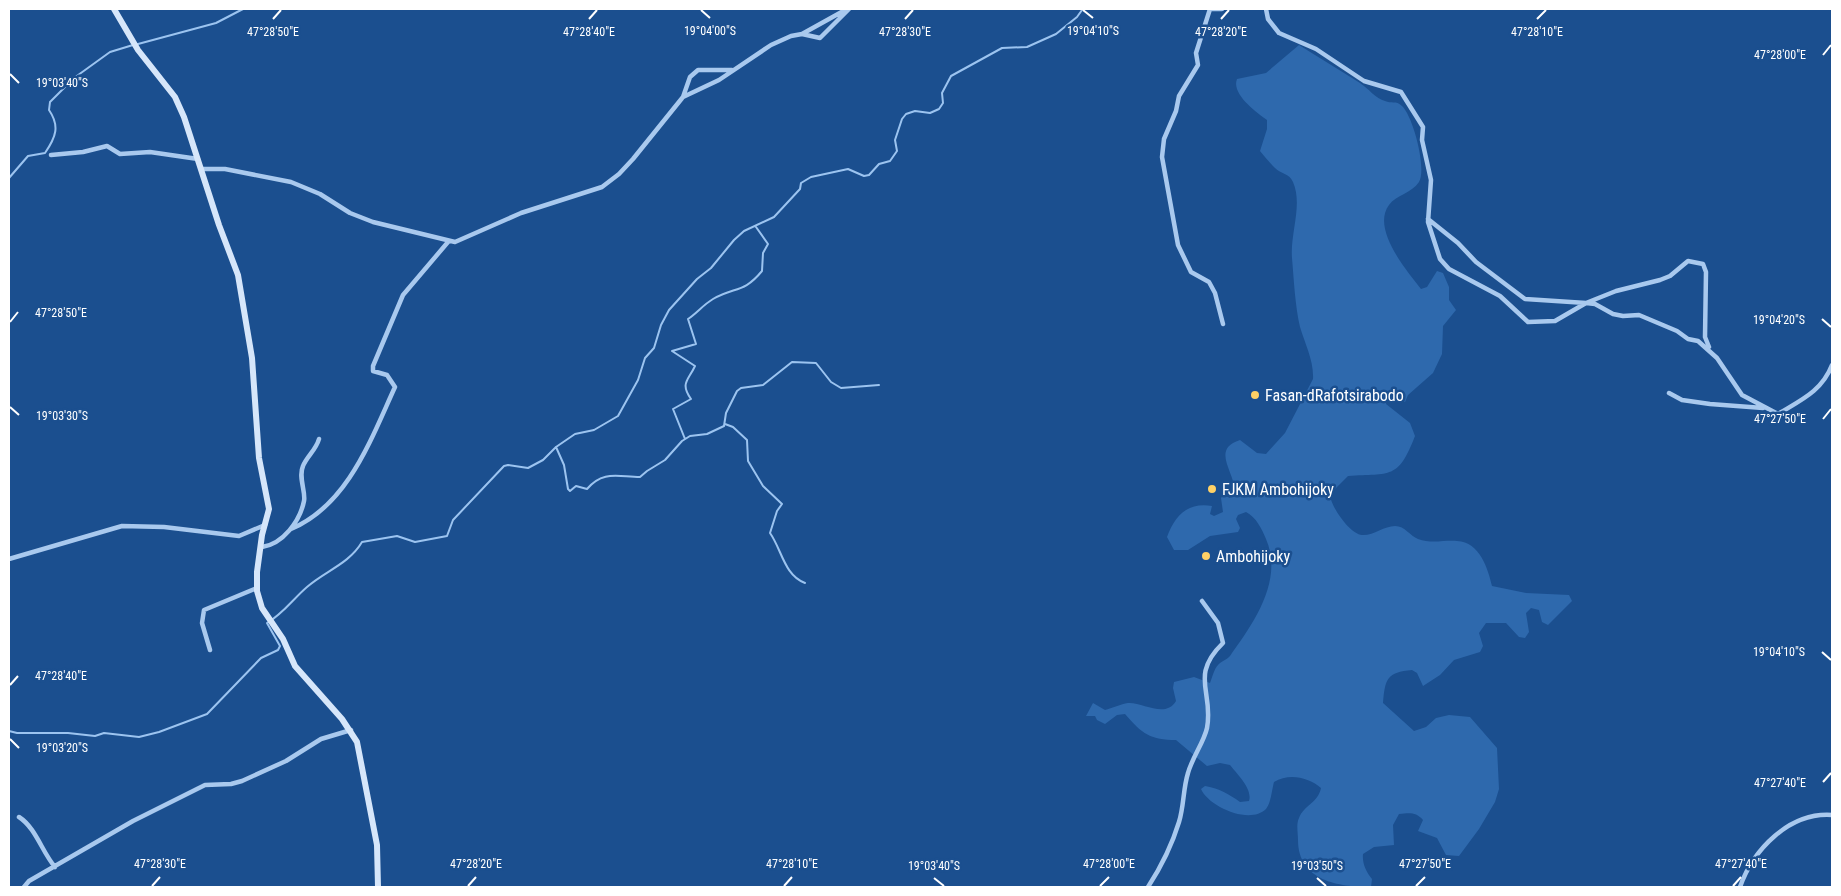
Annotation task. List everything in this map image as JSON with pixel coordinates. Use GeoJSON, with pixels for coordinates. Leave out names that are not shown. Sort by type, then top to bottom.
{"type":"FeatureCollection","features":[{"type":"Feature","properties":{"kind":"street"},"geometry":{"type":"LineString","coordinates":[[114,9],[130,39],[175,96],[219,225],[234,262],[241,288],[252,358],[259,458],[269,508],[257,572],[257,588],[262,608],[304,678],[351,730],[357,742],[377,845],[378,887]]}},
{"type":"Feature","properties":{"kind":"street"},"geometry":{"type":"LineString","coordinates":[[802,34],[820,38],[848,9]]}},
{"type":"Feature","properties":{"kind":"street"},"geometry":{"type":"LineString","coordinates":[[683,97],[719,80],[771,45],[791,36],[802,34],[848,9]]}},
{"type":"Feature","properties":{"kind":"street"},"geometry":{"type":"LineString","coordinates":[[1222,9],[1210,9],[1196,52],[1198,65],[1179,96],[1176,111],[1164,139],[1162,158],[1178,245],[1191,272],[1209,282],[1216,293],[1223,324]]}},
{"type":"Feature","properties":{"kind":"street"},"geometry":{"type":"LineString","coordinates":[[1266,9],[1268,19],[1279,33],[1316,49],[1364,81],[1401,92],[1422,127],[1422,140],[1431,180],[1428,218],[1434,246],[1440,259],[1449,269],[1500,296],[1528,322],[1555,321],[1586,303],[1622,289],[1670,276],[1688,261],[1703,264],[1706,272],[1705,337],[1709,349],[1742,395],[1778,414],[1814,393],[1827,379],[1832,365]]}},
{"type":"Feature","properties":{"kind":"street"},"geometry":{"type":"LineString","coordinates":[[201,169],[225,169],[291,182],[320,194],[350,213],[373,222],[422,232],[448,242],[455,242],[521,213],[602,187],[620,174],[683,97],[690,77],[698,70],[734,70]]}},
{"type":"Feature","properties":{"kind":"street"},"geometry":{"type":"LineString","coordinates":[[51,154],[83,152],[108,146],[120,154],[150,152],[198,159]]}},
{"type":"Feature","properties":{"kind":"street"},"geometry":{"type":"LineString","coordinates":[[1428,218],[1476,262],[1525,298],[1595,304],[1612,314],[1645,317],[1698,341],[1709,349]]}},
{"type":"Feature","properties":{"kind":"street"},"geometry":{"type":"LineString","coordinates":[[291,529],[303,524],[345,487],[362,458],[396,385],[387,375],[373,371],[373,366],[404,296],[448,242]]}},
{"type":"Feature","properties":{"kind":"street"},"geometry":{"type":"LineString","coordinates":[[1670,392],[1682,400],[1764,408]]}},
{"type":"Feature","properties":{"kind":"street"},"geometry":{"type":"LineString","coordinates":[[262,547],[275,543],[291,529],[297,520],[304,500],[302,466],[316,450],[319,439]]}},
{"type":"Feature","properties":{"kind":"street"},"geometry":{"type":"LineString","coordinates":[[9,559],[122,526],[164,527],[239,536],[265,525]]}},
{"type":"Feature","properties":{"kind":"street"},"geometry":{"type":"LineString","coordinates":[[210,650],[202,623],[204,610],[257,588]]}},
{"type":"Feature","properties":{"kind":"street"},"geometry":{"type":"LineString","coordinates":[[1148,887],[1166,858],[1179,822],[1188,774],[1195,751],[1206,730],[1208,710],[1203,681],[1207,664],[1212,654],[1223,643],[1218,623],[1202,601]]}},
{"type":"Feature","properties":{"kind":"street"},"geometry":{"type":"LineString","coordinates":[[24,887],[29,881],[133,821],[205,785],[231,784],[242,781],[286,761],[321,739],[351,730]]}},
{"type":"Feature","properties":{"kind":"street"},"geometry":{"type":"LineString","coordinates":[[1740,887],[1752,861],[1775,836],[1788,826],[1818,815],[1832,815]]}},
{"type":"Feature","properties":{"kind":"street"},"geometry":{"type":"LineString","coordinates":[[19,818],[28,823],[35,839],[55,867]]}},
{"type":"Feature","properties":{"kind":"shaded area"},"geometry":{"type":"Polygon","coordinates":[[[1299,45],[1360,83],[1378,98],[1387,102],[1398,103],[1406,112],[1418,143],[1421,175],[1416,186],[1389,205],[1385,215],[1384,226],[1400,261],[1421,289],[1427,287],[1437,271],[1443,273],[1449,287],[1449,300],[1456,310],[1443,326],[1442,354],[1433,373],[1408,395],[1405,402],[1393,395],[1387,398],[1386,404],[1410,423],[1415,436],[1403,460],[1398,467],[1384,474],[1348,476],[1330,494],[1333,505],[1347,525],[1357,533],[1366,535],[1399,526],[1415,538],[1433,542],[1457,541],[1465,543],[1472,546],[1482,558],[1492,586],[1526,593],[1569,595],[1572,601],[1548,625],[1542,622],[1539,610],[1531,608],[1526,613],[1529,632],[1525,638],[1519,637],[1506,623],[1486,623],[1479,633],[1483,646],[1480,652],[1454,660],[1440,675],[1423,686],[1417,673],[1412,670],[1397,673],[1389,678],[1386,683],[1383,703],[1414,731],[1426,727],[1436,718],[1449,715],[1470,717],[1497,748],[1499,789],[1495,802],[1479,829],[1459,856],[1446,855],[1437,838],[1418,831],[1423,820],[1418,816],[1410,813],[1399,814],[1393,825],[1394,845],[1374,847],[1363,854],[1365,867],[1372,879],[1371,887],[1346,885],[1322,879],[1305,865],[1300,854],[1298,823],[1301,814],[1319,793],[1321,788],[1316,784],[1292,777],[1280,779],[1274,782],[1266,809],[1250,815],[1230,812],[1212,802],[1201,789],[1205,786],[1210,787],[1232,796],[1240,802],[1249,801],[1250,796],[1247,787],[1230,765],[1220,763],[1207,766],[1176,740],[1153,737],[1142,731],[1125,714],[1117,715],[1105,724],[1097,720],[1095,716],[1086,716],[1093,703],[1105,710],[1128,703],[1166,709],[1176,701],[1173,688],[1174,682],[1194,677],[1210,683],[1214,671],[1219,664],[1230,656],[1248,630],[1269,586],[1271,555],[1261,527],[1246,512],[1238,515],[1236,519],[1240,528],[1238,532],[1210,536],[1188,550],[1174,550],[1167,537],[1178,516],[1189,508],[1204,505],[1212,506],[1210,514],[1214,516],[1223,512],[1221,498],[1223,495],[1230,498],[1235,491],[1226,461],[1227,449],[1231,444],[1240,440],[1257,453],[1266,454],[1285,433],[1313,379],[1311,359],[1300,327],[1295,293],[1292,248],[1297,210],[1296,191],[1291,179],[1275,168],[1260,151],[1267,129],[1267,120],[1246,102],[1236,85],[1237,79],[1266,73],[1299,45]]]}},
{"type":"Feature","properties":{"kind":"waterway"},"geometry":{"type":"LineString","coordinates":[[138,44],[216,23],[243,9]]}},
{"type":"Feature","properties":{"kind":"waterway"},"geometry":{"type":"LineString","coordinates":[[9,731],[17,733],[68,733],[95,736],[104,733],[139,737],[159,732],[207,714],[261,658],[278,650],[280,646],[267,623],[314,581],[350,556],[362,542],[397,536],[415,542],[447,536],[453,520],[504,466],[528,468],[543,460],[556,447],[575,434],[594,430],[618,416],[638,380],[645,358],[654,348],[661,325],[669,310],[697,279],[711,268],[744,231],[774,217],[800,189],[801,183],[811,177],[848,169],[864,176],[869,175],[879,164],[890,161],[897,151],[895,140],[902,119],[906,114],[915,111],[930,113],[939,109],[943,103],[942,93],[951,76],[1002,48],[1027,47],[1056,34],[1077,17],[1082,10]]}},
{"type":"Feature","properties":{"kind":"waterway"},"geometry":{"type":"LineString","coordinates":[[9,178],[28,156],[45,153],[52,142],[55,132],[55,121],[49,110],[50,102],[74,78],[110,52],[133,45]]}},
{"type":"Feature","properties":{"kind":"waterway"},"geometry":{"type":"LineString","coordinates":[[685,439],[673,409],[691,399],[686,389],[686,382],[695,366],[672,351],[696,344],[688,319],[713,299],[744,287],[762,271],[763,253],[768,244],[756,227]]}},
{"type":"Feature","properties":{"kind":"waterway"},"geometry":{"type":"LineString","coordinates":[[556,447],[564,465],[568,489],[570,491],[576,486],[587,489],[593,483],[605,477],[640,477],[665,460],[682,441],[690,436],[707,434],[724,426],[726,413],[737,391],[741,388],[763,385],[792,362],[816,363],[831,382],[841,388],[879,385]]}},
{"type":"Feature","properties":{"kind":"waterway"},"geometry":{"type":"LineString","coordinates":[[725,424],[733,427],[747,440],[748,461],[763,486],[782,504],[777,511],[770,533],[792,574],[805,583]]}},
{"type":"Feature","properties":{"kind":"place","name":"Fasan-dRafotsirabodo"},"geometry":{"type":"Point","coordinates":[1255,395]}},
{"type":"Feature","properties":{"kind":"place","name":"FJKM Ambohijoky"},"geometry":{"type":"Point","coordinates":[1212,489]}},
{"type":"Feature","properties":{"kind":"place","name":"Ambohijoky"},"geometry":{"type":"Point","coordinates":[1206,556]}}]}
